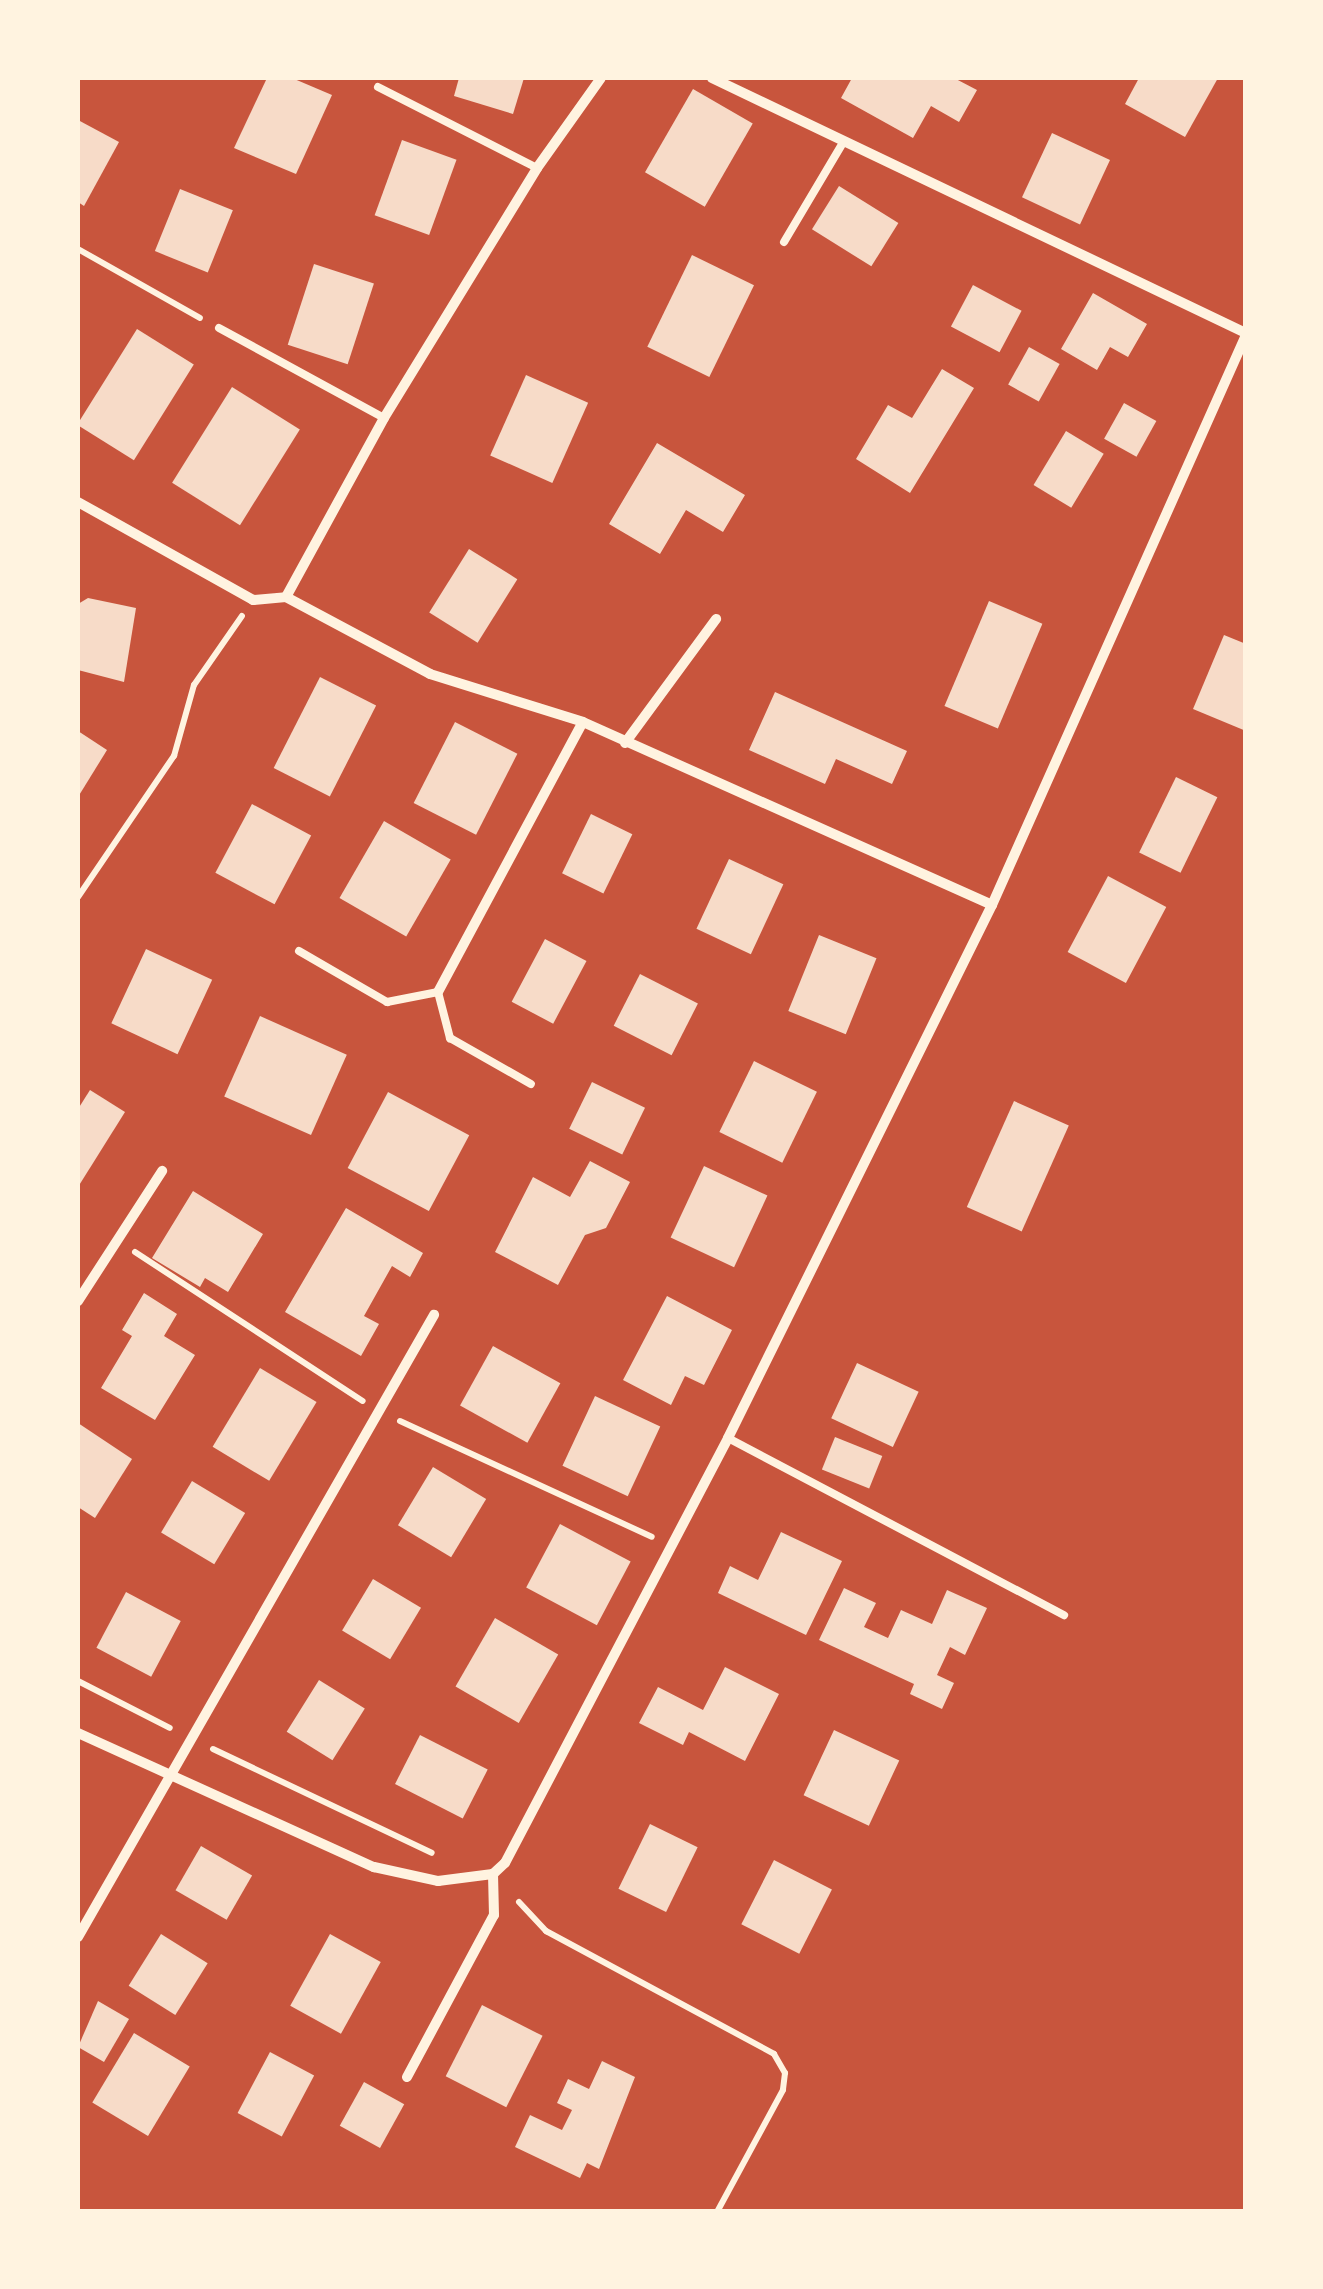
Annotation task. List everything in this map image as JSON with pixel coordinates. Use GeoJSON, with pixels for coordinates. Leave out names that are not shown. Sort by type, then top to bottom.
{"type":"FeatureCollection","features":[{"type":"Feature","properties":{"kind":"street"},"geometry":{"type":"LineString","coordinates":[[286,597],[384,418],[537,168],[601,78]]}},
{"type":"Feature","properties":{"kind":"street"},"geometry":{"type":"LineString","coordinates":[[408,2077],[494,1915],[492,1874],[533,1816],[728,1438],[992,905],[1246,334],[712,78]]}},
{"type":"Feature","properties":{"kind":"street"},"geometry":{"type":"LineString","coordinates":[[78,502],[253,600],[286,597],[430,674],[583,722],[624,744],[992,905]]}},
{"type":"Feature","properties":{"kind":"street"},"geometry":{"type":"LineString","coordinates":[[624,744],[716,619]]}},
{"type":"Feature","properties":{"kind":"street"},"geometry":{"type":"LineString","coordinates":[[438,992],[583,722]]}},
{"type":"Feature","properties":{"kind":"street"},"geometry":{"type":"LineString","coordinates":[[78,1300],[162,1171]]}},
{"type":"Feature","properties":{"kind":"street"},"geometry":{"type":"LineString","coordinates":[[78,1936],[434,1315]]}},
{"type":"Feature","properties":{"kind":"street"},"geometry":{"type":"LineString","coordinates":[[78,1733],[374,1867],[438,1881],[492,1874]]}},
{"type":"Feature","properties":{"kind":"lane"},"geometry":{"type":"LineString","coordinates":[[378,87],[537,168]]}},
{"type":"Feature","properties":{"kind":"lane"},"geometry":{"type":"LineString","coordinates":[[784,242],[844,141]]}},
{"type":"Feature","properties":{"kind":"lane"},"geometry":{"type":"LineString","coordinates":[[219,328],[384,418]]}},
{"type":"Feature","properties":{"kind":"lane"},"geometry":{"type":"LineString","coordinates":[[299,951],[387,1002],[438,992],[450,1038],[531,1084]]}},
{"type":"Feature","properties":{"kind":"lane"},"geometry":{"type":"LineString","coordinates":[[728,1438],[1064,1614]]}},
{"type":"Feature","properties":{"kind":"path"},"geometry":{"type":"LineString","coordinates":[[78,250],[219,328]]}},
{"type":"Feature","properties":{"kind":"path"},"geometry":{"type":"LineString","coordinates":[[78,897],[174,756],[194,685],[253,600]]}},
{"type":"Feature","properties":{"kind":"path"},"geometry":{"type":"LineString","coordinates":[[117,1240],[378,1412],[672,1546]]}},
{"type":"Feature","properties":{"kind":"path"},"geometry":{"type":"LineString","coordinates":[[78,1682],[450,1862],[492,1874],[546,1930],[774,2054],[785,2073],[783,2090],[717,2212]]}},
{"type":"Feature","properties":{"kind":"building"},"geometry":{"type":"Polygon","coordinates":[[[267,78],[292,78],[332,95],[296,174],[234,148],[267,78]]]}},
{"type":"Feature","properties":{"kind":"building"},"geometry":{"type":"Polygon","coordinates":[[[459,78],[524,78],[513,114],[454,96],[459,78]]]}},
{"type":"Feature","properties":{"kind":"building"},"geometry":{"type":"Polygon","coordinates":[[[852,78],[954,78],[977,90],[959,122],[931,106],[913,138],[841,98],[852,78]]]}},
{"type":"Feature","properties":{"kind":"building"},"geometry":{"type":"Polygon","coordinates":[[[1139,78],[1218,78],[1185,137],[1125,104],[1139,78]]]}},
{"type":"Feature","properties":{"kind":"building"},"geometry":{"type":"Polygon","coordinates":[[[693,89],[753,124],[705,207],[645,172],[693,89]]]}},
{"type":"Feature","properties":{"kind":"building"},"geometry":{"type":"Polygon","coordinates":[[[78,120],[119,142],[84,206],[78,202],[78,120]]]}},
{"type":"Feature","properties":{"kind":"building"},"geometry":{"type":"Polygon","coordinates":[[[1052,133],[1110,160],[1080,224],[1022,197],[1052,133]]]}},
{"type":"Feature","properties":{"kind":"building"},"geometry":{"type":"Polygon","coordinates":[[[402,140],[457,160],[429,235],[375,215],[402,140]]]}},
{"type":"Feature","properties":{"kind":"building"},"geometry":{"type":"Polygon","coordinates":[[[839,186],[898,223],[871,266],[812,229],[839,186]]]}},
{"type":"Feature","properties":{"kind":"building"},"geometry":{"type":"Polygon","coordinates":[[[180,189],[233,210],[208,272],[155,251],[180,189]]]}},
{"type":"Feature","properties":{"kind":"building"},"geometry":{"type":"Polygon","coordinates":[[[692,255],[754,285],[709,377],[647,347],[692,255]]]}},
{"type":"Feature","properties":{"kind":"building"},"geometry":{"type":"Polygon","coordinates":[[[314,264],[374,283],[348,364],[288,345],[314,264]]]}},
{"type":"Feature","properties":{"kind":"building"},"geometry":{"type":"Polygon","coordinates":[[[973,285],[1022,311],[999,352],[951,326],[973,285]]]}},
{"type":"Feature","properties":{"kind":"building"},"geometry":{"type":"Polygon","coordinates":[[[1093,293],[1147,324],[1128,357],[1110,347],[1097,370],[1061,349],[1093,293]]]}},
{"type":"Feature","properties":{"kind":"building"},"geometry":{"type":"Polygon","coordinates":[[[137,329],[194,365],[134,460],[78,423],[137,329]]]}},
{"type":"Feature","properties":{"kind":"building"},"geometry":{"type":"Polygon","coordinates":[[[1029,347],[1060,364],[1039,402],[1008,385],[1029,347]]]}},
{"type":"Feature","properties":{"kind":"building"},"geometry":{"type":"Polygon","coordinates":[[[942,369],[974,388],[910,493],[856,459],[888,405],[912,418],[942,369]]]}},
{"type":"Feature","properties":{"kind":"building"},"geometry":{"type":"Polygon","coordinates":[[[526,375],[588,403],[552,483],[490,455],[526,375]]]}},
{"type":"Feature","properties":{"kind":"building"},"geometry":{"type":"Polygon","coordinates":[[[232,387],[300,429],[240,525],[172,483],[232,387]]]}},
{"type":"Feature","properties":{"kind":"building"},"geometry":{"type":"Polygon","coordinates":[[[1124,403],[1156,421],[1136,457],[1104,439],[1124,403]]]}},
{"type":"Feature","properties":{"kind":"building"},"geometry":{"type":"Polygon","coordinates":[[[1066,431],[1104,454],[1071,508],[1034,485],[1066,431]]]}},
{"type":"Feature","properties":{"kind":"building"},"geometry":{"type":"Polygon","coordinates":[[[657,443],[745,495],[723,532],[686,510],[660,554],[609,524],[657,443]]]}},
{"type":"Feature","properties":{"kind":"building"},"geometry":{"type":"Polygon","coordinates":[[[469,549],[517,579],[478,643],[429,613],[469,549]]]}},
{"type":"Feature","properties":{"kind":"building"},"geometry":{"type":"Polygon","coordinates":[[[88,598],[136,608],[124,682],[78,670],[78,604],[88,598]]]}},
{"type":"Feature","properties":{"kind":"building"},"geometry":{"type":"Polygon","coordinates":[[[989,601],[1042,624],[998,729],[944,706],[989,601]]]}},
{"type":"Feature","properties":{"kind":"building"},"geometry":{"type":"Polygon","coordinates":[[[1224,635],[1246,644],[1246,731],[1193,709],[1224,635]]]}},
{"type":"Feature","properties":{"kind":"building"},"geometry":{"type":"Polygon","coordinates":[[[320,677],[376,706],[330,796],[274,768],[320,677]]]}},
{"type":"Feature","properties":{"kind":"building"},"geometry":{"type":"Polygon","coordinates":[[[775,692],[907,751],[892,784],[836,759],[825,784],[749,750],[775,692]]]}},
{"type":"Feature","properties":{"kind":"building"},"geometry":{"type":"Polygon","coordinates":[[[455,722],[517,754],[476,835],[414,803],[455,722]]]}},
{"type":"Feature","properties":{"kind":"building"},"geometry":{"type":"Polygon","coordinates":[[[78,731],[107,750],[78,797],[78,731]]]}},
{"type":"Feature","properties":{"kind":"building"},"geometry":{"type":"Polygon","coordinates":[[[1176,777],[1217,797],[1181,873],[1139,852],[1176,777]]]}},
{"type":"Feature","properties":{"kind":"building"},"geometry":{"type":"Polygon","coordinates":[[[252,804],[311,835],[275,904],[215,873],[252,804]]]}},
{"type":"Feature","properties":{"kind":"building"},"geometry":{"type":"Polygon","coordinates":[[[591,814],[632,834],[603,893],[562,873],[591,814]]]}},
{"type":"Feature","properties":{"kind":"building"},"geometry":{"type":"Polygon","coordinates":[[[384,821],[451,860],[406,937],[340,898],[384,821]]]}},
{"type":"Feature","properties":{"kind":"building"},"geometry":{"type":"Polygon","coordinates":[[[729,859],[783,884],[751,954],[696,929],[729,859]]]}},
{"type":"Feature","properties":{"kind":"building"},"geometry":{"type":"Polygon","coordinates":[[[1108,876],[1166,907],[1126,983],[1068,952],[1108,876]]]}},
{"type":"Feature","properties":{"kind":"building"},"geometry":{"type":"Polygon","coordinates":[[[819,935],[876,958],[846,1034],[788,1011],[819,935]]]}},
{"type":"Feature","properties":{"kind":"building"},"geometry":{"type":"Polygon","coordinates":[[[545,939],[586,961],[553,1024],[512,1002],[545,939]]]}},
{"type":"Feature","properties":{"kind":"building"},"geometry":{"type":"Polygon","coordinates":[[[146,949],[212,980],[178,1054],[111,1023],[146,949]]]}},
{"type":"Feature","properties":{"kind":"building"},"geometry":{"type":"Polygon","coordinates":[[[640,974],[698,1004],[672,1055],[614,1026],[640,974]]]}},
{"type":"Feature","properties":{"kind":"building"},"geometry":{"type":"Polygon","coordinates":[[[260,1016],[347,1055],[311,1135],[224,1096],[260,1016]]]}},
{"type":"Feature","properties":{"kind":"building"},"geometry":{"type":"Polygon","coordinates":[[[754,1061],[817,1092],[782,1163],[719,1132],[754,1061]]]}},
{"type":"Feature","properties":{"kind":"building"},"geometry":{"type":"Polygon","coordinates":[[[592,1082],[645,1108],[622,1155],[569,1129],[592,1082]]]}},
{"type":"Feature","properties":{"kind":"building"},"geometry":{"type":"Polygon","coordinates":[[[90,1090],[125,1112],[78,1187],[78,1109],[90,1090]]]}},
{"type":"Feature","properties":{"kind":"building"},"geometry":{"type":"Polygon","coordinates":[[[388,1092],[469,1135],[429,1211],[348,1168],[388,1092]]]}},
{"type":"Feature","properties":{"kind":"building"},"geometry":{"type":"Polygon","coordinates":[[[1014,1101],[1069,1125],[1022,1231],[967,1207],[1014,1101]]]}},
{"type":"Feature","properties":{"kind":"building"},"geometry":{"type":"Polygon","coordinates":[[[590,1161],[630,1182],[606,1228],[585,1235],[558,1285],[495,1252],[533,1177],[570,1197],[590,1161]]]}},
{"type":"Feature","properties":{"kind":"building"},"geometry":{"type":"Polygon","coordinates":[[[704,1166],[767,1196],[734,1267],[671,1238],[704,1166]]]}},
{"type":"Feature","properties":{"kind":"building"},"geometry":{"type":"Polygon","coordinates":[[[193,1191],[263,1234],[228,1292],[205,1278],[200,1287],[152,1258],[193,1191]]]}},
{"type":"Feature","properties":{"kind":"building"},"geometry":{"type":"Polygon","coordinates":[[[346,1208],[423,1253],[410,1277],[392,1266],[364,1316],[379,1324],[361,1356],[285,1312],[346,1208]]]}},
{"type":"Feature","properties":{"kind":"building"},"geometry":{"type":"Polygon","coordinates":[[[144,1293],[177,1314],[164,1336],[195,1355],[155,1420],[101,1388],[132,1336],[122,1330],[144,1293]]]}},
{"type":"Feature","properties":{"kind":"building"},"geometry":{"type":"Polygon","coordinates":[[[667,1296],[732,1330],[704,1385],[685,1376],[671,1405],[623,1380],[667,1296]]]}},
{"type":"Feature","properties":{"kind":"building"},"geometry":{"type":"Polygon","coordinates":[[[493,1346],[560,1383],[527,1443],[460,1405],[493,1346]]]}},
{"type":"Feature","properties":{"kind":"building"},"geometry":{"type":"Polygon","coordinates":[[[857,1363],[919,1392],[893,1447],[831,1418],[857,1363]]]}},
{"type":"Feature","properties":{"kind":"building"},"geometry":{"type":"Polygon","coordinates":[[[260,1368],[317,1402],[269,1481],[213,1447],[260,1368]]]}},
{"type":"Feature","properties":{"kind":"building"},"geometry":{"type":"Polygon","coordinates":[[[595,1396],[660,1426],[628,1496],[562,1466],[595,1396]]]}},
{"type":"Feature","properties":{"kind":"building"},"geometry":{"type":"Polygon","coordinates":[[[78,1423],[132,1459],[95,1518],[78,1507],[78,1423]]]}},
{"type":"Feature","properties":{"kind":"building"},"geometry":{"type":"Polygon","coordinates":[[[835,1437],[882,1456],[869,1489],[822,1469],[835,1437]]]}},
{"type":"Feature","properties":{"kind":"building"},"geometry":{"type":"Polygon","coordinates":[[[433,1467],[486,1499],[451,1557],[398,1525],[433,1467]]]}},
{"type":"Feature","properties":{"kind":"building"},"geometry":{"type":"Polygon","coordinates":[[[192,1481],[245,1513],[214,1564],[161,1532],[192,1481]]]}},
{"type":"Feature","properties":{"kind":"building"},"geometry":{"type":"Polygon","coordinates":[[[560,1524],[631,1562],[597,1625],[526,1588],[560,1524]]]}},
{"type":"Feature","properties":{"kind":"building"},"geometry":{"type":"Polygon","coordinates":[[[781,1532],[842,1561],[806,1635],[718,1593],[730,1566],[758,1580],[781,1532]]]}},
{"type":"Feature","properties":{"kind":"building"},"geometry":{"type":"Polygon","coordinates":[[[373,1579],[421,1608],[390,1659],[342,1630],[373,1579]]]}},
{"type":"Feature","properties":{"kind":"building"},"geometry":{"type":"Polygon","coordinates":[[[844,1588],[876,1603],[864,1627],[888,1638],[901,1610],[932,1624],[947,1590],[987,1608],[965,1655],[950,1647],[937,1675],[954,1683],[942,1709],[910,1694],[914,1684],[819,1640],[844,1588]]]}},
{"type":"Feature","properties":{"kind":"building"},"geometry":{"type":"Polygon","coordinates":[[[126,1592],[181,1621],[151,1677],[96,1648],[126,1592]]]}},
{"type":"Feature","properties":{"kind":"building"},"geometry":{"type":"Polygon","coordinates":[[[495,1618],[558,1654],[519,1723],[456,1686],[495,1618]]]}},
{"type":"Feature","properties":{"kind":"building"},"geometry":{"type":"Polygon","coordinates":[[[725,1667],[779,1694],[745,1761],[689,1732],[683,1745],[639,1723],[658,1687],[703,1710],[725,1667]]]}},
{"type":"Feature","properties":{"kind":"building"},"geometry":{"type":"Polygon","coordinates":[[[319,1680],[365,1709],[332,1760],[287,1732],[319,1680]]]}},
{"type":"Feature","properties":{"kind":"building"},"geometry":{"type":"Polygon","coordinates":[[[834,1730],[899,1760],[869,1826],[804,1795],[834,1730]]]}},
{"type":"Feature","properties":{"kind":"building"},"geometry":{"type":"Polygon","coordinates":[[[420,1735],[488,1770],[463,1819],[395,1784],[420,1735]]]}},
{"type":"Feature","properties":{"kind":"building"},"geometry":{"type":"Polygon","coordinates":[[[650,1824],[698,1847],[666,1912],[618,1889],[650,1824]]]}},
{"type":"Feature","properties":{"kind":"building"},"geometry":{"type":"Polygon","coordinates":[[[201,1846],[252,1876],[227,1920],[176,1890],[201,1846]]]}},
{"type":"Feature","properties":{"kind":"building"},"geometry":{"type":"Polygon","coordinates":[[[774,1860],[832,1890],[799,1954],[741,1924],[774,1860]]]}},
{"type":"Feature","properties":{"kind":"building"},"geometry":{"type":"Polygon","coordinates":[[[161,1934],[208,1963],[175,2015],[129,1986],[161,1934]]]}},
{"type":"Feature","properties":{"kind":"building"},"geometry":{"type":"Polygon","coordinates":[[[330,1934],[381,1962],[341,2034],[290,2006],[330,1934]]]}},
{"type":"Feature","properties":{"kind":"building"},"geometry":{"type":"Polygon","coordinates":[[[98,2001],[129,2019],[104,2062],[78,2047],[98,2001]]]}},
{"type":"Feature","properties":{"kind":"building"},"geometry":{"type":"Polygon","coordinates":[[[482,2005],[543,2036],[506,2107],[446,2076],[482,2005]]]}},
{"type":"Feature","properties":{"kind":"building"},"geometry":{"type":"Polygon","coordinates":[[[134,2033],[190,2066],[148,2136],[92,2102],[134,2033]]]}},
{"type":"Feature","properties":{"kind":"building"},"geometry":{"type":"Polygon","coordinates":[[[270,2052],[314,2075],[282,2136],[238,2113],[270,2052]]]}},
{"type":"Feature","properties":{"kind":"building"},"geometry":{"type":"Polygon","coordinates":[[[602,2061],[635,2077],[599,2169],[587,2163],[580,2178],[515,2147],[530,2115],[562,2130],[572,2110],[557,2103],[568,2079],[589,2089],[602,2061]]]}},
{"type":"Feature","properties":{"kind":"building"},"geometry":{"type":"Polygon","coordinates":[[[364,2082],[404,2104],[380,2148],[340,2126],[364,2082]]]}}]}
